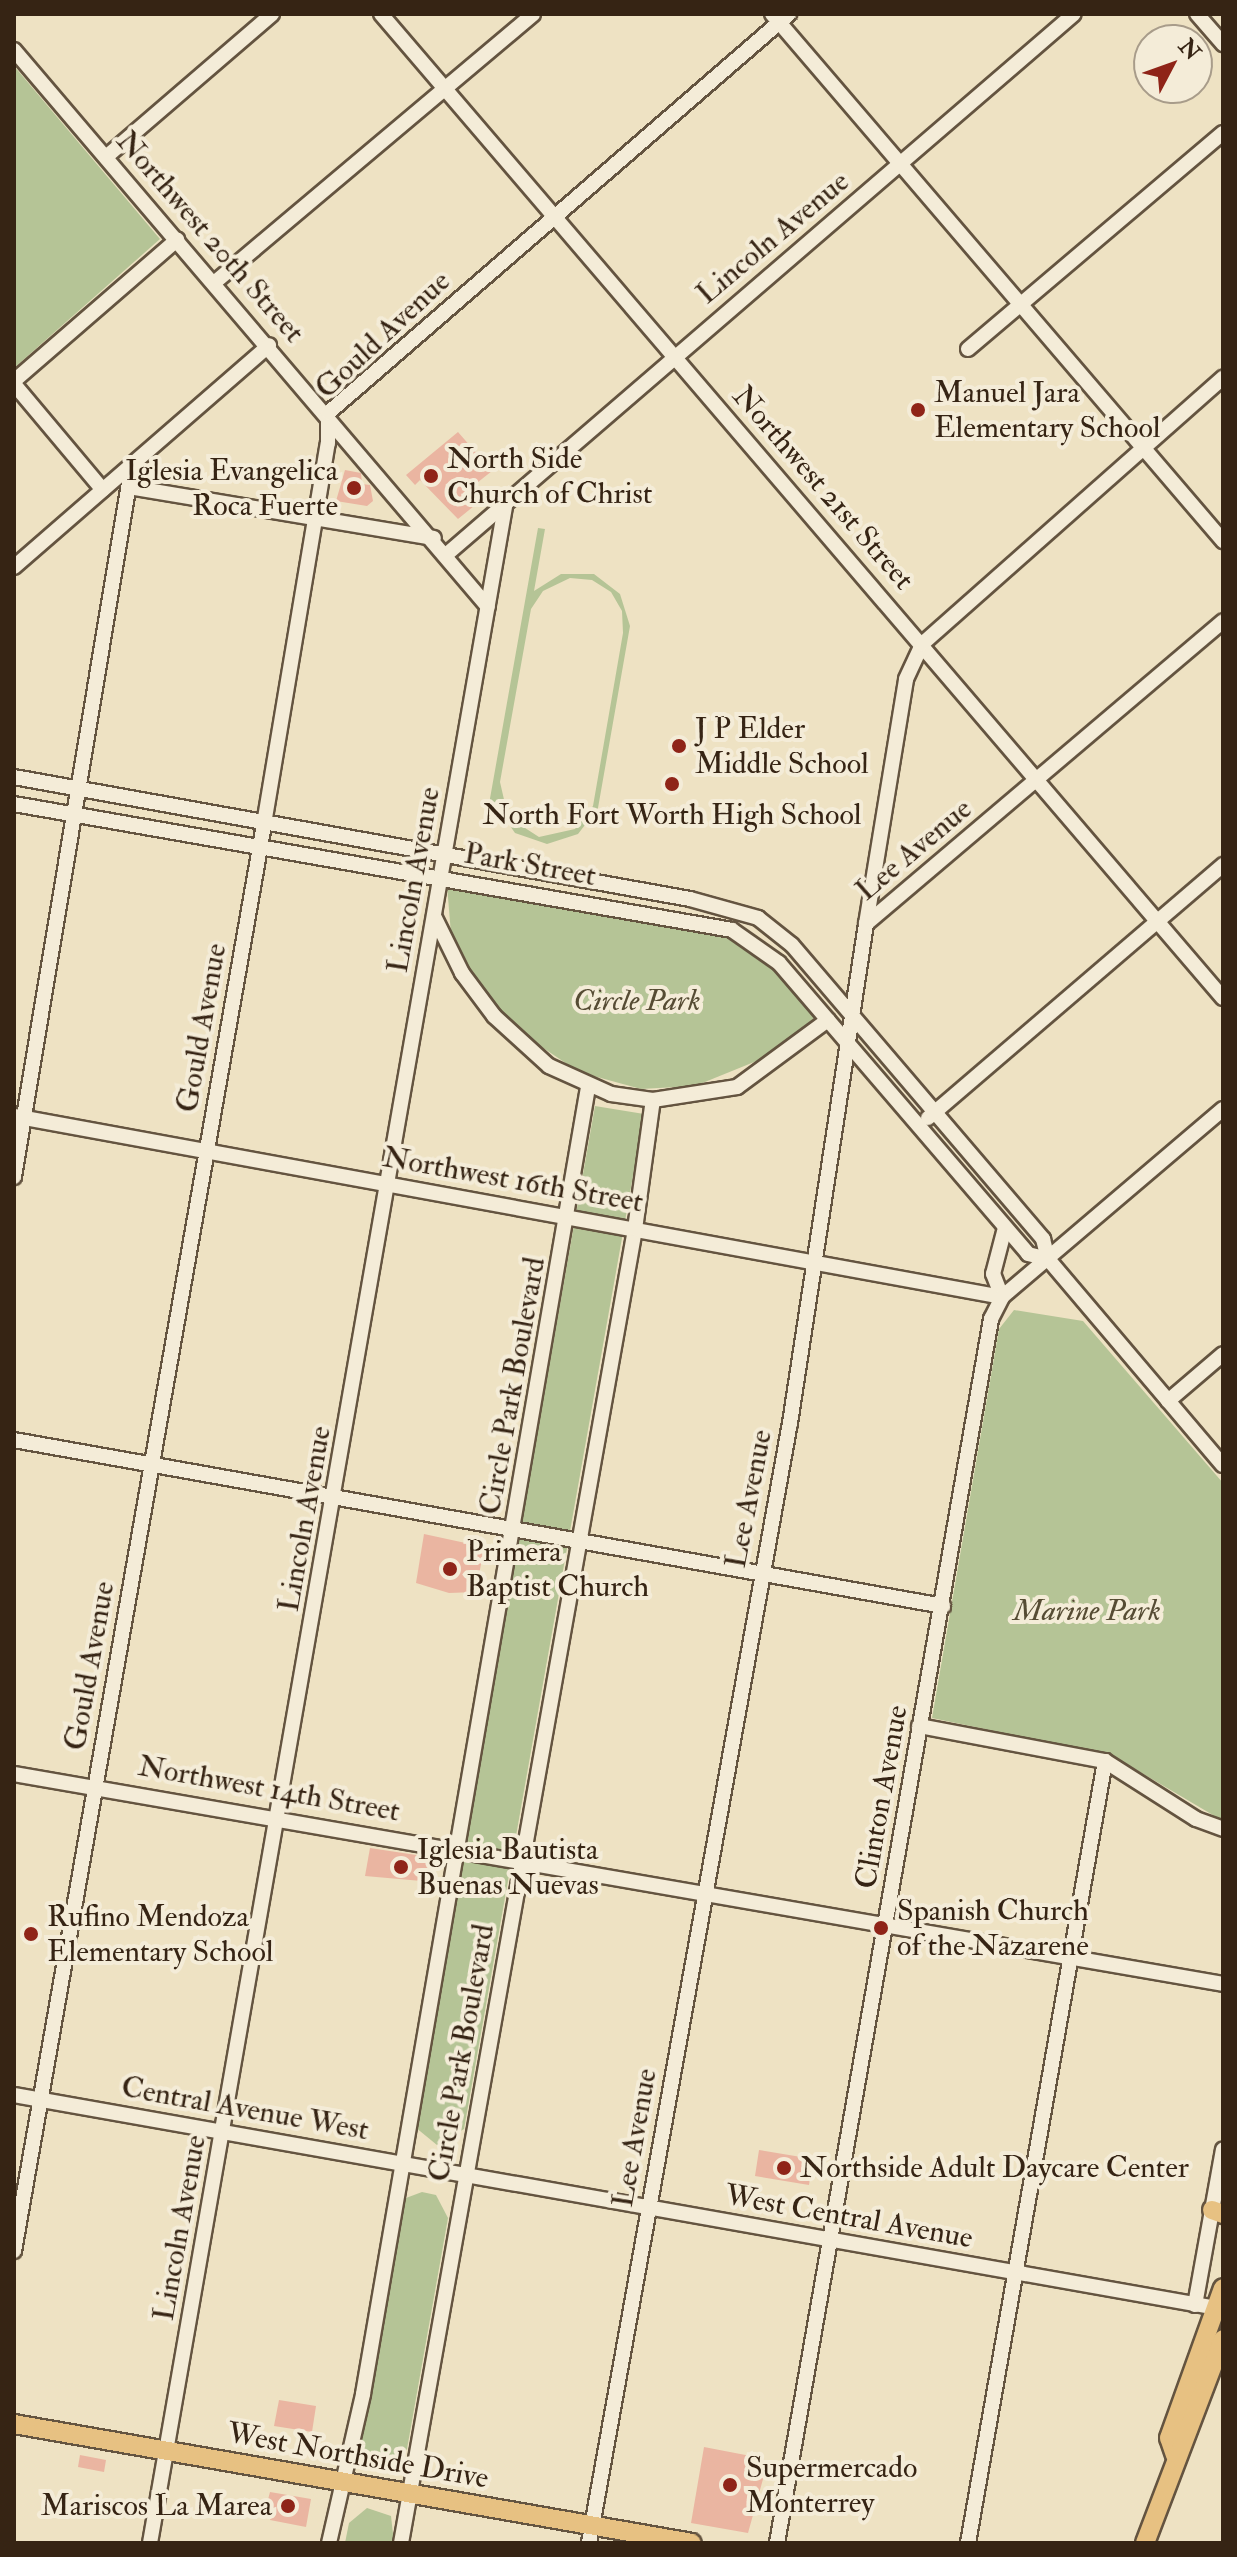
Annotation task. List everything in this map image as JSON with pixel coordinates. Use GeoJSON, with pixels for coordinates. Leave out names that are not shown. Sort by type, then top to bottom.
{"type":"FeatureCollection","features":[{"type":"Feature","properties":{"kind":"main road"},"geometry":{"type":"LineString","coordinates":[[1175,2455],[1169,2438],[1219,2309],[1223,2288]]}},
{"type":"Feature","properties":{"kind":"main road"},"geometry":{"type":"LineString","coordinates":[[1145,2543],[1175,2455],[1192,2432],[1223,2339]]}},
{"type":"Feature","properties":{"kind":"main road","name":"West Northside Drive"},"geometry":{"type":"LineString","coordinates":[[14,2424],[346,2486],[410,2495],[590,2534],[692,2543]]}},
{"type":"Feature","properties":{"kind":"street"},"geometry":{"type":"LineString","coordinates":[[106,157],[272,14]]}},
{"type":"Feature","properties":{"kind":"street","name":"Northwest 21st Street"},"geometry":{"type":"LineString","coordinates":[[381,14],[1223,998]]}},
{"type":"Feature","properties":{"kind":"street"},"geometry":{"type":"LineString","coordinates":[[214,283],[533,14]]}},
{"type":"Feature","properties":{"kind":"street","name":"Lincoln Avenue"},"geometry":{"type":"LineString","coordinates":[[447,554],[1074,14]]}},
{"type":"Feature","properties":{"kind":"street"},"geometry":{"type":"LineString","coordinates":[[1197,14],[1223,44]]}},
{"type":"Feature","properties":{"kind":"street"},"geometry":{"type":"LineString","coordinates":[[780,17],[900,164],[1223,541]]}},
{"type":"Feature","properties":{"kind":"street","name":"Gould Avenue"},"geometry":{"type":"LineString","coordinates":[[14,2251],[260,848],[316,517],[328,413],[780,17]]}},
{"type":"Feature","properties":{"kind":"street","name":"Northwest 20th Street"},"geometry":{"type":"LineString","coordinates":[[14,50],[328,413],[488,607]]}},
{"type":"Feature","properties":{"kind":"street"},"geometry":{"type":"LineString","coordinates":[[968,349],[1223,133]]}},
{"type":"Feature","properties":{"kind":"street"},"geometry":{"type":"LineString","coordinates":[[103,490],[14,382],[177,240]]}},
{"type":"Feature","properties":{"kind":"street"},"geometry":{"type":"LineString","coordinates":[[14,567],[269,345]]}},
{"type":"Feature","properties":{"kind":"street"},"geometry":{"type":"LineString","coordinates":[[866,924],[906,679],[922,644],[1223,378]]}},
{"type":"Feature","properties":{"kind":"street"},"geometry":{"type":"LineString","coordinates":[[14,1177],[19,1117],[77,815],[132,465]]}},
{"type":"Feature","properties":{"kind":"street"},"geometry":{"type":"LineString","coordinates":[[129,487],[434,538]]}},
{"type":"Feature","properties":{"kind":"street","name":"Lincoln Avenue"},"geometry":{"type":"LineString","coordinates":[[150,2543],[336,1498],[506,502]]}},
{"type":"Feature","properties":{"kind":"street","name":"Lee Avenue"},"geometry":{"type":"LineString","coordinates":[[590,2534],[762,1574],[866,924],[1223,621]]}},
{"type":"Feature","properties":{"kind":"street","name":"Park Street"},"geometry":{"type":"LineString","coordinates":[[14,777],[745,912],[792,945],[851,1013]]}},
{"type":"Feature","properties":{"kind":"street","name":"Park Street"},"geometry":{"type":"LineString","coordinates":[[14,804],[440,876],[732,930],[779,963],[849,1044]]}},
{"type":"Feature","properties":{"kind":"street"},"geometry":{"type":"LineString","coordinates":[[919,1126],[1223,865]]}},
{"type":"Feature","properties":{"kind":"street"},"geometry":{"type":"LineString","coordinates":[[434,916],[462,973],[494,1016],[549,1066],[588,1087],[653,1100],[737,1087],[828,1020]]}},
{"type":"Feature","properties":{"kind":"street"},"geometry":{"type":"LineString","coordinates":[[851,1013],[1043,1239],[1048,1259],[1223,1465]]}},
{"type":"Feature","properties":{"kind":"street"},"geometry":{"type":"LineString","coordinates":[[849,1044],[1028,1254],[1048,1259]]}},
{"type":"Feature","properties":{"kind":"street","name":"Circle Park Boulevard"},"geometry":{"type":"LineString","coordinates":[[329,2543],[346,2486],[570,1217],[588,1087]]}},
{"type":"Feature","properties":{"kind":"street","name":"Circle Park Boulevard"},"geometry":{"type":"LineString","coordinates":[[401,2543],[635,1229],[653,1100]]}},
{"type":"Feature","properties":{"kind":"street"},"geometry":{"type":"LineString","coordinates":[[1002,1297],[1223,1109]]}},
{"type":"Feature","properties":{"kind":"street","name":"Northwest 16th Street"},"geometry":{"type":"LineString","coordinates":[[19,1117],[1002,1297]]}},
{"type":"Feature","properties":{"kind":"street","name":"Clinton Avenue"},"geometry":{"type":"LineString","coordinates":[[777,2543],[991,1319],[1002,1297],[993,1274],[1005,1228]]}},
{"type":"Feature","properties":{"kind":"street"},"geometry":{"type":"LineString","coordinates":[[1168,1401],[1223,1354]]}},
{"type":"Feature","properties":{"kind":"street"},"geometry":{"type":"LineString","coordinates":[[14,1440],[943,1606]]}},
{"type":"Feature","properties":{"kind":"street"},"geometry":{"type":"LineString","coordinates":[[919,1726],[1105,1761],[1196,1819],[1223,1829]]}},
{"type":"Feature","properties":{"kind":"street"},"geometry":{"type":"LineString","coordinates":[[968,2543],[1105,1761]]}},
{"type":"Feature","properties":{"kind":"street","name":"Northwest 14th Street"},"geometry":{"type":"LineString","coordinates":[[14,1774],[278,1816],[1223,1984]]}},
{"type":"Feature","properties":{"kind":"street","name":"Central Avenue West"},"geometry":{"type":"LineString","coordinates":[[14,2095],[466,2175]]}},
{"type":"Feature","properties":{"kind":"street"},"geometry":{"type":"LineString","coordinates":[[1195,2305],[1218,2212],[1223,2150]]}},
{"type":"Feature","properties":{"kind":"street","name":"West Central Avenue"},"geometry":{"type":"LineString","coordinates":[[466,2175],[1219,2309]]}},
{"type":"Feature","properties":{"kind":"green space"},"geometry":{"type":"Polygon","coordinates":[[[14,66],[160,239],[14,368],[14,66]]]}},
{"type":"Feature","properties":{"kind":"green space"},"geometry":{"type":"Polygon","coordinates":[[[538,528],[545,529],[534,591],[561,574],[594,574],[620,594],[630,626],[598,808],[578,834],[547,844],[515,833],[497,807],[493,822],[486,821],[538,528]],[[570,578],[543,591],[531,609],[500,782],[508,817],[539,837],[575,829],[593,806],[623,633],[622,611],[611,592],[592,580],[570,578]]]}},
{"type":"Feature","properties":{"kind":"green space","name":"Circle Park"},"geometry":{"type":"Polygon","coordinates":[[[447,885],[714,929],[759,950],[814,1018],[769,1056],[695,1086],[641,1089],[579,1072],[509,1025],[473,978],[451,934],[447,885]]]}},
{"type":"Feature","properties":{"kind":"green space"},"geometry":{"type":"Polygon","coordinates":[[[595,1106],[644,1114],[464,2129],[437,2145],[415,2127],[595,1106]]]}},
{"type":"Feature","properties":{"kind":"green space","name":"Marine Park"},"geometry":{"type":"Polygon","coordinates":[[[1014,1310],[1083,1321],[1223,1483],[1223,1821],[1113,1756],[932,1718],[999,1329],[1014,1310]]]}},
{"type":"Feature","properties":{"kind":"green space"},"geometry":{"type":"Polygon","coordinates":[[[422,2192],[436,2195],[448,2218],[407,2449],[392,2466],[378,2466],[365,2457],[360,2441],[397,2216],[406,2198],[422,2192]]]}},
{"type":"Feature","properties":{"kind":"green space"},"geometry":{"type":"Polygon","coordinates":[[[367,2508],[391,2516],[394,2543],[345,2543],[349,2523],[367,2508]]]}},
{"type":"Feature","properties":{"kind":"building","name":"North Side Church of Christ"},"geometry":{"type":"Polygon","coordinates":[[[458,432],[492,471],[463,494],[474,506],[458,519],[420,480],[415,485],[406,475],[458,432]]]}},
{"type":"Feature","properties":{"kind":"building","name":"Iglesia Evangelica Roca Fuerte"},"geometry":{"type":"Polygon","coordinates":[[[345,470],[361,473],[362,484],[370,485],[373,501],[367,506],[336,501],[345,470]]]}},
{"type":"Feature","properties":{"kind":"building","name":"Primera Baptist Church"},"geometry":{"type":"Polygon","coordinates":[[[424,1534],[484,1547],[476,1592],[449,1593],[416,1583],[424,1534]]]}},
{"type":"Feature","properties":{"kind":"building","name":"Iglesia Bautista Buenas Nuevas"},"geometry":{"type":"Polygon","coordinates":[[[370,1848],[436,1858],[433,1882],[365,1876],[370,1848]]]}},
{"type":"Feature","properties":{"kind":"building","name":"Northside Adult Daycare Center"},"geometry":{"type":"Polygon","coordinates":[[[759,2150],[813,2159],[809,2185],[755,2176],[759,2150]]]}},
{"type":"Feature","properties":{"kind":"building"},"geometry":{"type":"Polygon","coordinates":[[[279,2400],[316,2406],[312,2432],[274,2426],[279,2400]]]}},
{"type":"Feature","properties":{"kind":"building","name":"Supermercado Monterrey"},"geometry":{"type":"Polygon","coordinates":[[[704,2447],[761,2458],[759,2471],[765,2472],[748,2533],[691,2523],[704,2447]]]}},
{"type":"Feature","properties":{"kind":"building"},"geometry":{"type":"Polygon","coordinates":[[[80,2455],[106,2460],[104,2472],[78,2467],[80,2455]]]}},
{"type":"Feature","properties":{"kind":"building","name":"Mariscos La Marea"},"geometry":{"type":"Polygon","coordinates":[[[270,2492],[311,2499],[306,2527],[270,2520],[272,2512],[265,2511],[270,2492]]]}},
{"type":"Feature","properties":{"kind":"place","name":"Manuel Jara Elementary School"},"geometry":{"type":"Point","coordinates":[918,410]}},
{"type":"Feature","properties":{"kind":"place","name":"North Side Church of Christ"},"geometry":{"type":"Point","coordinates":[431,476]}},
{"type":"Feature","properties":{"kind":"place","name":"Iglesia Evangelica Roca Fuerte"},"geometry":{"type":"Point","coordinates":[354,488]}},
{"type":"Feature","properties":{"kind":"place","name":"J P Elder Middle School"},"geometry":{"type":"Point","coordinates":[679,746]}},
{"type":"Feature","properties":{"kind":"place","name":"North Fort Worth High School"},"geometry":{"type":"Point","coordinates":[672,784]}},
{"type":"Feature","properties":{"kind":"place","name":"Primera Baptist Church"},"geometry":{"type":"Point","coordinates":[450,1569]}},
{"type":"Feature","properties":{"kind":"place","name":"Iglesia Bautista Buenas Nuevas"},"geometry":{"type":"Point","coordinates":[401,1867]}},
{"type":"Feature","properties":{"kind":"place","name":"Spanish Church of the Nazarene"},"geometry":{"type":"Point","coordinates":[881,1928]}},
{"type":"Feature","properties":{"kind":"place","name":"Rufino Mendoza Elementary School"},"geometry":{"type":"Point","coordinates":[31,1934]}},
{"type":"Feature","properties":{"kind":"place","name":"Northside Adult Daycare Center"},"geometry":{"type":"Point","coordinates":[784,2168]}},
{"type":"Feature","properties":{"kind":"place","name":"Supermercado Monterrey"},"geometry":{"type":"Point","coordinates":[730,2485]}},
{"type":"Feature","properties":{"kind":"place","name":"Mariscos La Marea"},"geometry":{"type":"Point","coordinates":[288,2506]}}]}
